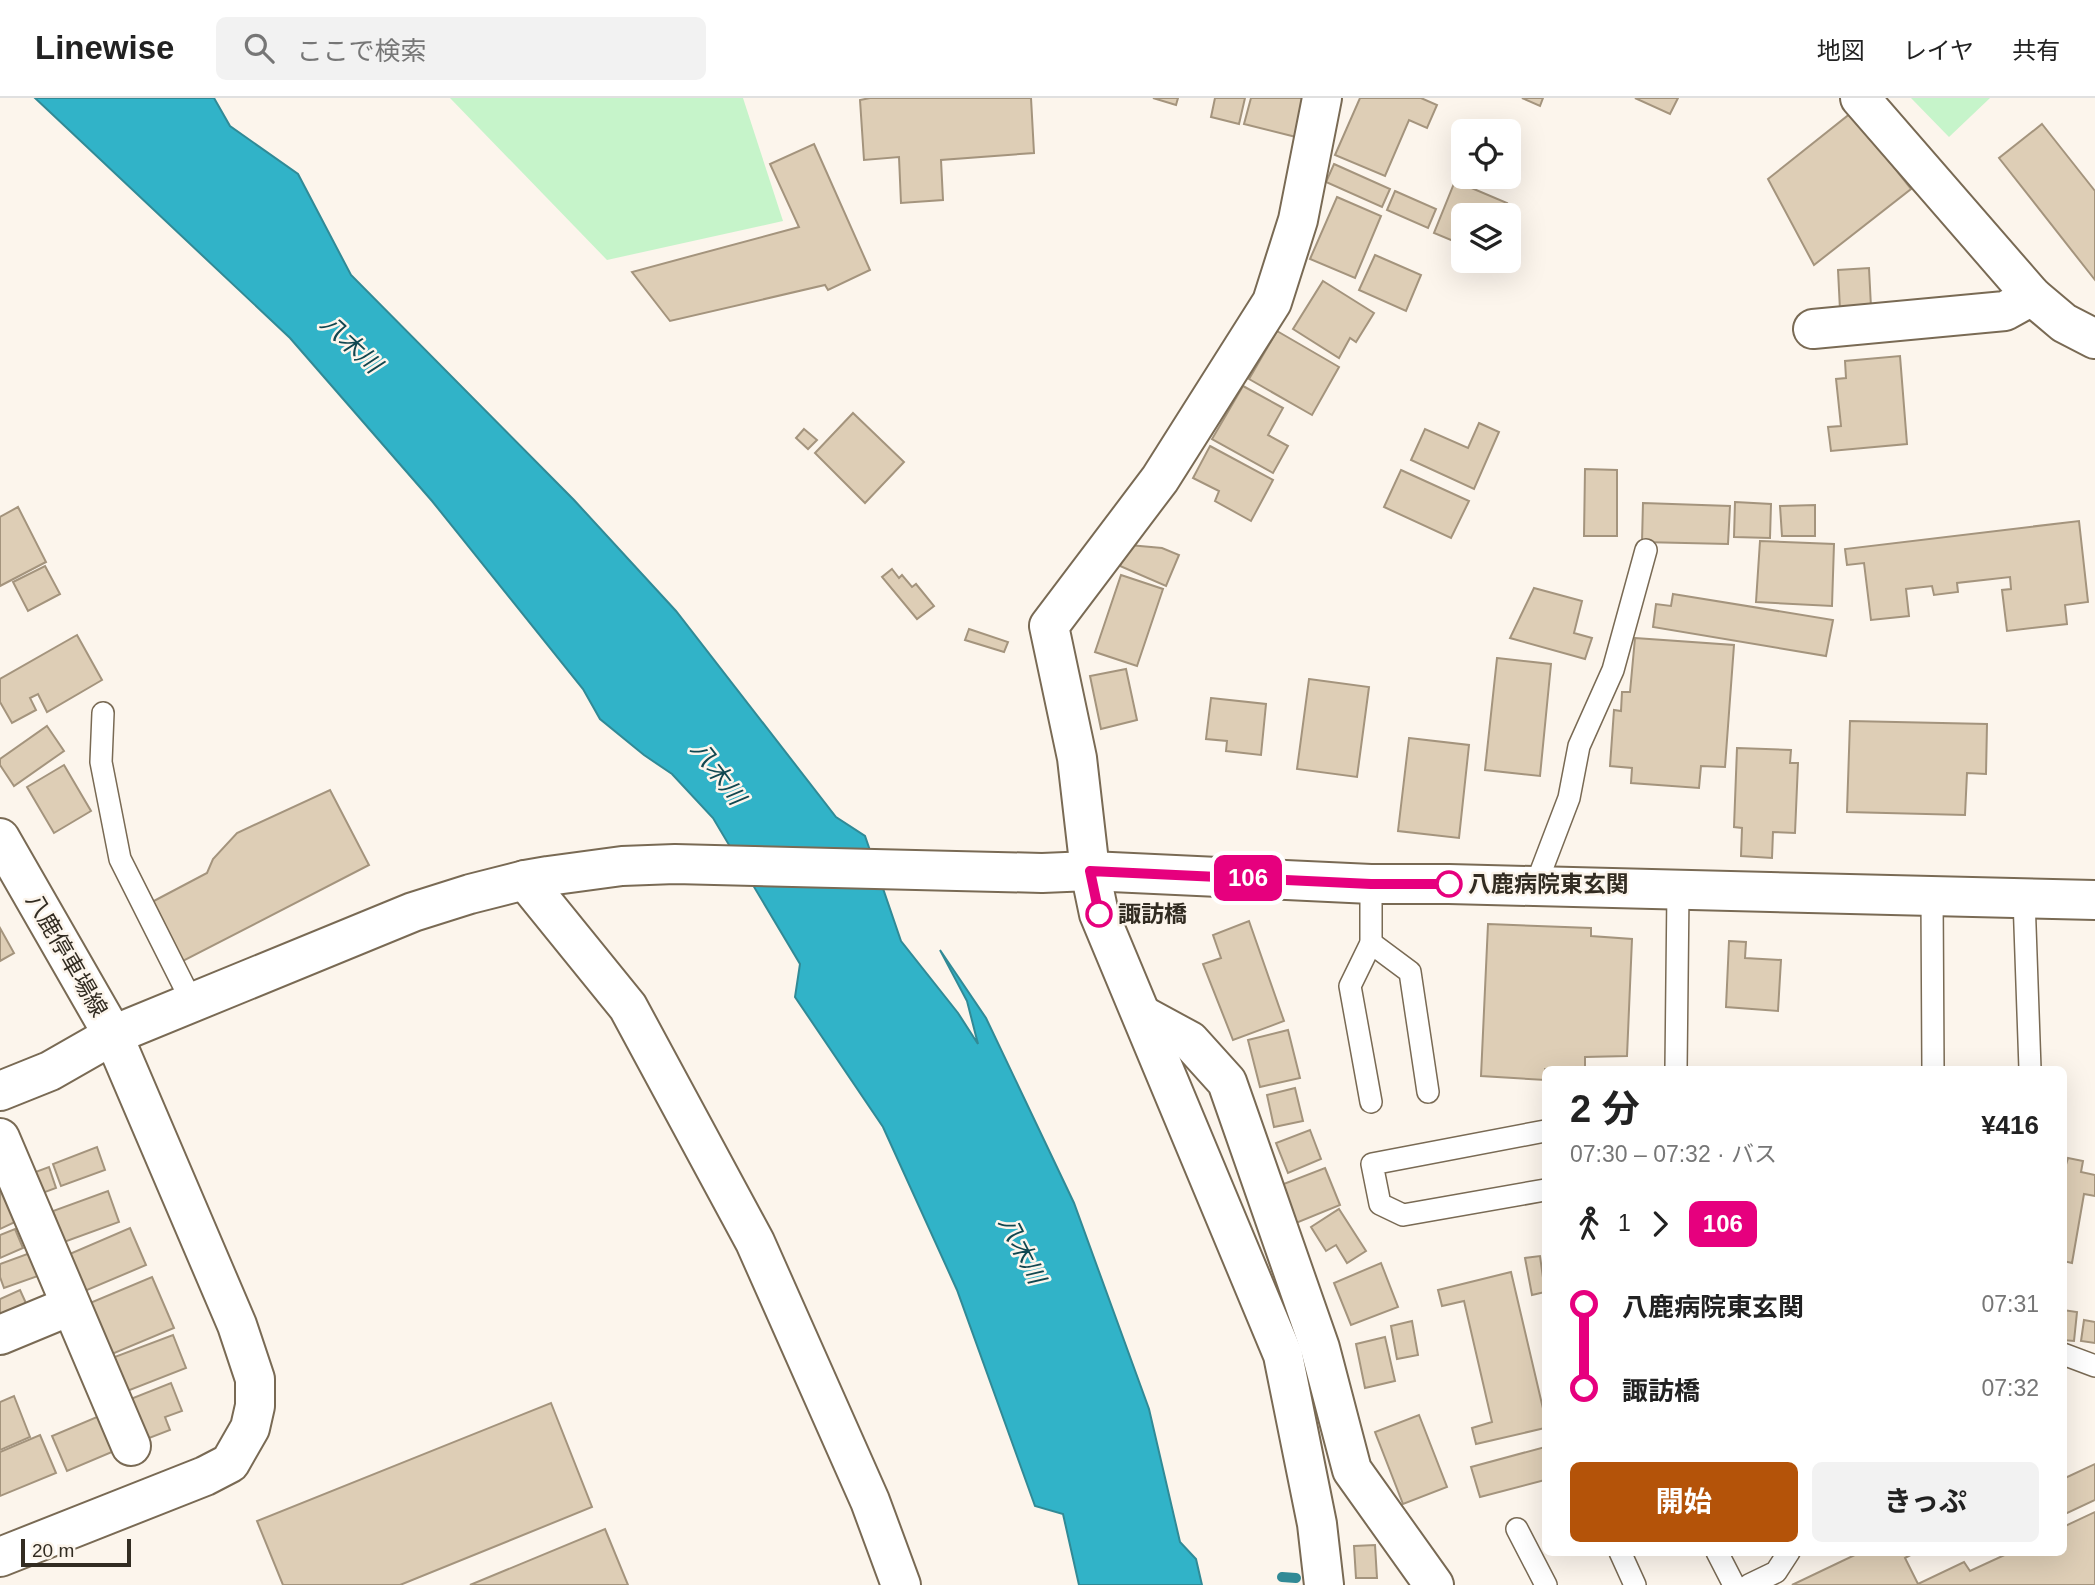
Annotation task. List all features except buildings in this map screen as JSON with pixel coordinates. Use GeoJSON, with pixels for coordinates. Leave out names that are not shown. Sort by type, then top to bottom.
{"type":"FeatureCollection","features":[{"type":"Feature","properties":{"kind":"street"},"geometry":{"type":"LineString","coordinates":[[1322,98],[1298,220],[1272,302],[1160,479],[1049,626],[1077,758],[1090,871],[1099,914],[1283,1355],[1317,1524],[1324,1585]]}},
{"type":"Feature","properties":{"kind":"street"},"geometry":{"type":"LineString","coordinates":[[1860,98],[2032,296],[2064,323],[2095,339]]}},
{"type":"Feature","properties":{"kind":"street"},"geometry":{"type":"LineString","coordinates":[[1813,329],[2005,311],[2032,296]]}},
{"type":"Feature","properties":{"kind":"street","name":"八鹿停車場線"},"geometry":{"type":"LineString","coordinates":[[0,838],[113,1035],[50,1071],[0,1091]]}},
{"type":"Feature","properties":{"kind":"street"},"geometry":{"type":"LineString","coordinates":[[0,1557],[205,1476],[230,1463],[250,1428],[255,1406],[255,1378],[237,1325],[113,1035],[413,912],[537,878],[622,866],[675,864],[1042,873],[1090,871],[1371,884],[2095,900]]}},
{"type":"Feature","properties":{"kind":"street"},"geometry":{"type":"LineString","coordinates":[[537,878],[628,1007],[755,1242],[870,1501],[901,1585]]}},
{"type":"Feature","properties":{"kind":"street"},"geometry":{"type":"LineString","coordinates":[[1142,1014],[1191,1041],[1227,1083],[1320,1348],[1352,1470],[1434,1585]]}},
{"type":"Feature","properties":{"kind":"street"},"geometry":{"type":"LineString","coordinates":[[0,1138],[131,1446]]}},
{"type":"Feature","properties":{"kind":"street"},"geometry":{"type":"LineString","coordinates":[[0,1335],[70,1306]]}},
{"type":"Feature","properties":{"kind":"lane"},"geometry":{"type":"LineString","coordinates":[[1535,887],[1569,798],[1579,746],[1613,670],[1646,550]]}},
{"type":"Feature","properties":{"kind":"lane"},"geometry":{"type":"LineString","coordinates":[[103,713],[101,762],[120,859],[192,1002]]}},
{"type":"Feature","properties":{"kind":"lane"},"geometry":{"type":"LineString","coordinates":[[1371,884],[1371,943],[1350,986],[1371,1102]]}},
{"type":"Feature","properties":{"kind":"lane"},"geometry":{"type":"LineString","coordinates":[[1676,1066],[1678,891]]}},
{"type":"Feature","properties":{"kind":"lane"},"geometry":{"type":"LineString","coordinates":[[1931,896],[1933,1066]]}},
{"type":"Feature","properties":{"kind":"lane"},"geometry":{"type":"LineString","coordinates":[[2024,898],[2030,1066]]}},
{"type":"Feature","properties":{"kind":"lane"},"geometry":{"type":"LineString","coordinates":[[1371,943],[1410,972],[1428,1092]]}},
{"type":"Feature","properties":{"kind":"lane"},"geometry":{"type":"LineString","coordinates":[[1542,1132],[1372,1164],[1380,1204],[1403,1215],[1542,1191]]}},
{"type":"Feature","properties":{"kind":"lane"},"geometry":{"type":"LineString","coordinates":[[2067,1356],[2095,1366]]}},
{"type":"Feature","properties":{"kind":"lane"},"geometry":{"type":"LineString","coordinates":[[1517,1529],[1546,1585]]}},
{"type":"Feature","properties":{"kind":"lane"},"geometry":{"type":"LineString","coordinates":[[1622,1556],[1635,1585]]}},
{"type":"Feature","properties":{"kind":"lane"},"geometry":{"type":"LineString","coordinates":[[1719,1556],[1734,1585]]}},
{"type":"Feature","properties":{"kind":"lane"},"geometry":{"type":"LineString","coordinates":[[1749,1585],[1776,1572],[1786,1556]]}},
{"type":"Feature","properties":{"kind":"green space"},"geometry":{"type":"Polygon","coordinates":[[[450,98],[743,98],[783,221],[607,260],[450,98]]]}},
{"type":"Feature","properties":{"kind":"green space"},"geometry":{"type":"Polygon","coordinates":[[[1911,98],[1990,98],[1949,137],[1911,98]]]}},
{"type":"Feature","properties":{"kind":"water","name":"八木川"},"geometry":{"type":"Polygon","coordinates":[[[35,98],[214,98],[230,126],[298,174],[351,275],[574,500],[676,611],[836,817],[865,836],[901,941],[958,1013],[978,1044],[967,1001],[940,950],[986,1018],[1074,1203],[1149,1409],[1180,1542],[1196,1559],[1202,1585],[1079,1585],[1063,1514],[1035,1506],[957,1290],[883,1127],[795,997],[800,964],[713,818],[672,774],[600,719],[583,689],[432,501],[290,338],[35,98]]]}},
{"type":"Feature","properties":{"kind":"waterway"},"geometry":{"type":"LineString","coordinates":[[1282,1577],[1296,1578]]}},
{"type":"Feature","properties":{"kind":"bus line","name":"106"},"geometry":{"type":"LineString","coordinates":[[1099,914],[1090,871],[1371,884],[1449,884]]}},
{"type":"Feature","properties":{"kind":"place","name":"八鹿病院東玄関"},"geometry":{"type":"Point","coordinates":[1449,884]}},
{"type":"Feature","properties":{"kind":"place","name":"諏訪橋"},"geometry":{"type":"Point","coordinates":[1099,914]}}]}
